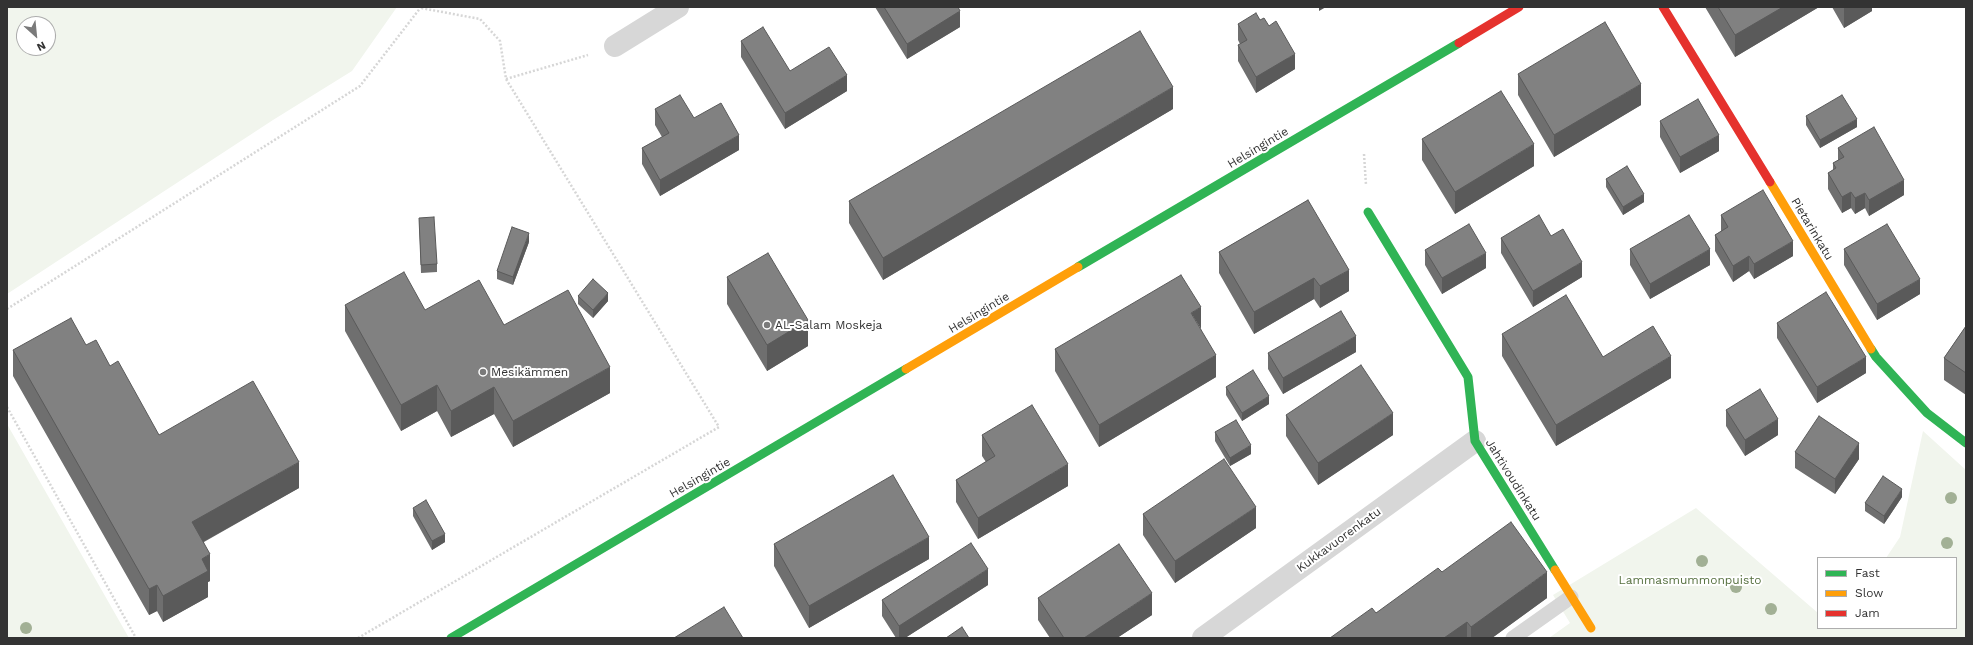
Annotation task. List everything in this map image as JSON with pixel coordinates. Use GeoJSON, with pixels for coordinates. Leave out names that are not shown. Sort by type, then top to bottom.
{"type":"FeatureCollection","features":[{"type":"Feature","properties":{"kind":"main road","name":"Helsingintie"},"geometry":{"type":"LineString","coordinates":[[452,638],[1519,7]]}},
{"type":"Feature","properties":{"kind":"main road","name":"Pietarinkatu"},"geometry":{"type":"LineString","coordinates":[[1663,7],[1876,356],[1927,413],[1966,443]]}},
{"type":"Feature","properties":{"kind":"main road","name":"Jahtivoudinkatu"},"geometry":{"type":"LineString","coordinates":[[1368,212],[1468,377],[1475,441],[1591,628]]}},
{"type":"Feature","properties":{"kind":"street"},"geometry":{"type":"LineString","coordinates":[[615,46],[678,7]]}},
{"type":"Feature","properties":{"kind":"street","name":"Kukkavuorenkatu"},"geometry":{"type":"LineString","coordinates":[[1203,638],[1475,441]]}},
{"type":"Feature","properties":{"kind":"lane"},"geometry":{"type":"LineString","coordinates":[[1513,638],[1571,597]]}},
{"type":"Feature","properties":{"kind":"path"},"geometry":{"type":"LineString","coordinates":[[7,309],[360,86],[421,8],[480,19],[500,41],[506,79],[719,426],[358,638]]}},
{"type":"Feature","properties":{"kind":"path"},"geometry":{"type":"LineString","coordinates":[[506,79],[615,46]]}},
{"type":"Feature","properties":{"kind":"path"},"geometry":{"type":"LineString","coordinates":[[7,407],[136,638]]}},
{"type":"Feature","properties":{"kind":"green space"},"geometry":{"type":"Polygon","coordinates":[[[7,7],[397,7],[352,71],[273,120],[7,294],[7,7]]]}},
{"type":"Feature","properties":{"kind":"green space"},"geometry":{"type":"Polygon","coordinates":[[[7,424],[129,638],[7,638],[7,424]]]}},
{"type":"Feature","properties":{"kind":"green space","name":"Lammasmummonpuisto"},"geometry":{"type":"Polygon","coordinates":[[[1923,431],[1966,470],[1966,638],[1549,638],[1570,623],[1553,595],[1696,508],[1817,612],[1817,629],[1957,629],[1957,557],[1887,557],[1900,537],[1923,431]]]}},
{"type":"Feature","properties":{"kind":"building"},"geometry":{"type":"Polygon","coordinates":[[[884,7],[958,7],[960,11],[907,44],[884,7]]]}},
{"type":"Feature","properties":{"kind":"building"},"geometry":{"type":"Polygon","coordinates":[[[1718,7],[1783,7],[1735,35],[1718,7]]]}},
{"type":"Feature","properties":{"kind":"building"},"geometry":{"type":"Polygon","coordinates":[[[1256,13],[1260,20],[1264,18],[1269,26],[1276,21],[1295,54],[1256,77],[1238,45],[1247,40],[1238,24],[1256,13]]]}},
{"type":"Feature","properties":{"kind":"building"},"geometry":{"type":"Polygon","coordinates":[[[1605,22],[1641,84],[1554,135],[1518,74],[1605,22]]]}},
{"type":"Feature","properties":{"kind":"building"},"geometry":{"type":"Polygon","coordinates":[[[763,27],[790,71],[829,47],[847,75],[785,113],[741,41],[763,27]]]}},
{"type":"Feature","properties":{"kind":"building"},"geometry":{"type":"Polygon","coordinates":[[[1140,31],[1173,87],[883,258],[849,201],[1140,31]]]}},
{"type":"Feature","properties":{"kind":"building"},"geometry":{"type":"Polygon","coordinates":[[[1501,91],[1534,144],[1455,192],[1422,139],[1501,91]]]}},
{"type":"Feature","properties":{"kind":"building"},"geometry":{"type":"Polygon","coordinates":[[[680,95],[694,118],[721,103],[739,135],[660,180],[642,148],[669,133],[655,109],[680,95]]]}},
{"type":"Feature","properties":{"kind":"building"},"geometry":{"type":"Polygon","coordinates":[[[1842,95],[1857,119],[1820,140],[1806,116],[1842,95]]]}},
{"type":"Feature","properties":{"kind":"building"},"geometry":{"type":"Polygon","coordinates":[[[1698,99],[1719,135],[1680,157],[1660,121],[1698,99]]]}},
{"type":"Feature","properties":{"kind":"building"},"geometry":{"type":"Polygon","coordinates":[[[1874,127],[1904,180],[1869,200],[1865,193],[1855,198],[1851,192],[1842,197],[1828,173],[1836,168],[1833,163],[1844,157],[1838,148],[1874,127]]]}},
{"type":"Feature","properties":{"kind":"building"},"geometry":{"type":"Polygon","coordinates":[[[1627,166],[1644,194],[1623,207],[1606,179],[1627,166]]]}},
{"type":"Feature","properties":{"kind":"building"},"geometry":{"type":"Polygon","coordinates":[[[1763,190],[1793,241],[1754,264],[1749,256],[1733,266],[1715,235],[1728,227],[1721,215],[1763,190]]]}},
{"type":"Feature","properties":{"kind":"building"},"geometry":{"type":"Polygon","coordinates":[[[1308,200],[1349,270],[1320,286],[1314,278],[1254,312],[1219,252],[1308,200]]]}},
{"type":"Feature","properties":{"kind":"building"},"geometry":{"type":"Polygon","coordinates":[[[1539,215],[1551,236],[1563,229],[1582,262],[1533,291],[1501,238],[1539,215]]]}},
{"type":"Feature","properties":{"kind":"building"},"geometry":{"type":"Polygon","coordinates":[[[1689,215],[1710,249],[1650,284],[1630,249],[1689,215]]]}},
{"type":"Feature","properties":{"kind":"building"},"geometry":{"type":"Polygon","coordinates":[[[434,217],[437,264],[421,265],[419,218],[434,217]]]}},
{"type":"Feature","properties":{"kind":"building"},"geometry":{"type":"Polygon","coordinates":[[[1469,224],[1486,253],[1442,278],[1425,250],[1469,224]]]}},
{"type":"Feature","properties":{"kind":"building"},"geometry":{"type":"Polygon","coordinates":[[[1887,224],[1920,279],[1877,304],[1844,249],[1887,224]]]}},
{"type":"Feature","properties":{"kind":"building"},"geometry":{"type":"Polygon","coordinates":[[[512,227],[529,233],[513,277],[497,271],[512,227]]]}},
{"type":"Feature","properties":{"kind":"building"},"geometry":{"type":"Polygon","coordinates":[[[768,253],[808,320],[767,345],[727,277],[768,253]]]}},
{"type":"Feature","properties":{"kind":"building","name":"Mesikämmen"},"geometry":{"type":"Polygon","coordinates":[[[404,272],[425,310],[479,280],[504,325],[568,290],[610,367],[513,421],[494,387],[451,411],[437,385],[401,405],[345,305],[404,272]]]}},
{"type":"Feature","properties":{"kind":"building"},"geometry":{"type":"Polygon","coordinates":[[[1181,275],[1201,307],[1191,313],[1216,355],[1099,425],[1055,349],[1181,275]]]}},
{"type":"Feature","properties":{"kind":"building"},"geometry":{"type":"Polygon","coordinates":[[[593,279],[608,293],[593,310],[578,296],[593,279]]]}},
{"type":"Feature","properties":{"kind":"building"},"geometry":{"type":"Polygon","coordinates":[[[1826,292],[1866,357],[1817,387],[1777,323],[1826,292]]]}},
{"type":"Feature","properties":{"kind":"building"},"geometry":{"type":"Polygon","coordinates":[[[1566,295],[1603,357],[1653,326],[1671,356],[1556,425],[1502,334],[1566,295]]]}},
{"type":"Feature","properties":{"kind":"building"},"geometry":{"type":"Polygon","coordinates":[[[1341,311],[1356,336],[1283,378],[1268,353],[1341,311]]]}},
{"type":"Feature","properties":{"kind":"building"},"geometry":{"type":"Polygon","coordinates":[[[71,318],[86,345],[96,340],[110,366],[118,361],[159,435],[253,381],[299,462],[192,522],[210,554],[202,559],[208,571],[163,596],[157,585],[149,589],[13,350],[71,318]]]}},
{"type":"Feature","properties":{"kind":"building"},"geometry":{"type":"Polygon","coordinates":[[[1966,326],[1966,373],[1944,358],[1966,326]]]}},
{"type":"Feature","properties":{"kind":"building"},"geometry":{"type":"Polygon","coordinates":[[[1361,365],[1393,413],[1318,463],[1286,415],[1361,365]]]}},
{"type":"Feature","properties":{"kind":"building"},"geometry":{"type":"Polygon","coordinates":[[[1253,370],[1269,396],[1242,413],[1226,387],[1253,370]]]}},
{"type":"Feature","properties":{"kind":"building"},"geometry":{"type":"Polygon","coordinates":[[[1760,389],[1778,419],[1745,440],[1726,410],[1760,389]]]}},
{"type":"Feature","properties":{"kind":"building"},"geometry":{"type":"Polygon","coordinates":[[[1032,405],[1068,464],[978,518],[956,480],[995,456],[982,435],[1032,405]]]}},
{"type":"Feature","properties":{"kind":"building"},"geometry":{"type":"Polygon","coordinates":[[[1819,416],[1859,443],[1835,479],[1795,452],[1819,416]]]}},
{"type":"Feature","properties":{"kind":"building"},"geometry":{"type":"Polygon","coordinates":[[[1236,420],[1251,445],[1230,458],[1215,432],[1236,420]]]}},
{"type":"Feature","properties":{"kind":"building"},"geometry":{"type":"Polygon","coordinates":[[[1224,459],[1256,507],[1175,561],[1143,514],[1224,459]]]}},
{"type":"Feature","properties":{"kind":"building"},"geometry":{"type":"Polygon","coordinates":[[[893,475],[929,537],[809,606],[774,544],[893,475]]]}},
{"type":"Feature","properties":{"kind":"building"},"geometry":{"type":"Polygon","coordinates":[[[1883,476],[1902,489],[1884,516],[1865,503],[1883,476]]]}},
{"type":"Feature","properties":{"kind":"building"},"geometry":{"type":"Polygon","coordinates":[[[426,500],[445,534],[432,541],[413,508],[426,500]]]}},
{"type":"Feature","properties":{"kind":"building"},"geometry":{"type":"Polygon","coordinates":[[[1511,522],[1547,572],[1471,627],[1467,622],[1444,638],[1330,638],[1372,608],[1376,613],[1438,568],[1442,572],[1511,522]]]}},
{"type":"Feature","properties":{"kind":"building"},"geometry":{"type":"Polygon","coordinates":[[[971,543],[988,569],[899,626],[882,600],[971,543]]]}},
{"type":"Feature","properties":{"kind":"building"},"geometry":{"type":"Polygon","coordinates":[[[1119,544],[1152,593],[1084,638],[1064,638],[1038,598],[1119,544]]]}},
{"type":"Feature","properties":{"kind":"building"},"geometry":{"type":"Polygon","coordinates":[[[724,607],[743,638],[674,638],[724,607]]]}},
{"type":"Feature","properties":{"kind":"building"},"geometry":{"type":"Polygon","coordinates":[[[962,627],[969,638],[946,638],[962,627]]]}},
{"type":"Feature","properties":{"kind":"traffic: fast"},"geometry":{"type":"LineString","coordinates":[[1078,267],[1459,43]]}},
{"type":"Feature","properties":{"kind":"traffic: fast"},"geometry":{"type":"LineString","coordinates":[[1368,212],[1468,377],[1475,441],[1555,570]]}},
{"type":"Feature","properties":{"kind":"traffic: fast"},"geometry":{"type":"LineString","coordinates":[[1871,349],[1876,357],[1927,413],[1966,443]]}},
{"type":"Feature","properties":{"kind":"traffic: fast"},"geometry":{"type":"LineString","coordinates":[[451,638],[906,369]]}},
{"type":"Feature","properties":{"kind":"traffic: slow"},"geometry":{"type":"LineString","coordinates":[[1770,182],[1871,349]]}},
{"type":"Feature","properties":{"kind":"traffic: slow"},"geometry":{"type":"LineString","coordinates":[[906,369],[1078,267]]}},
{"type":"Feature","properties":{"kind":"traffic: slow"},"geometry":{"type":"LineString","coordinates":[[1555,570],[1591,628]]}},
{"type":"Feature","properties":{"kind":"traffic: jam"},"geometry":{"type":"LineString","coordinates":[[1459,43],[1519,7]]}},
{"type":"Feature","properties":{"kind":"traffic: jam"},"geometry":{"type":"LineString","coordinates":[[1663,7],[1770,182]]}},
{"type":"Feature","properties":{"kind":"place","name":"AL-Salam Moskeja"},"geometry":{"type":"Point","coordinates":[767,325]}},
{"type":"Feature","properties":{"kind":"place","name":"Mesikämmen"},"geometry":{"type":"Point","coordinates":[483,372]}}]}
